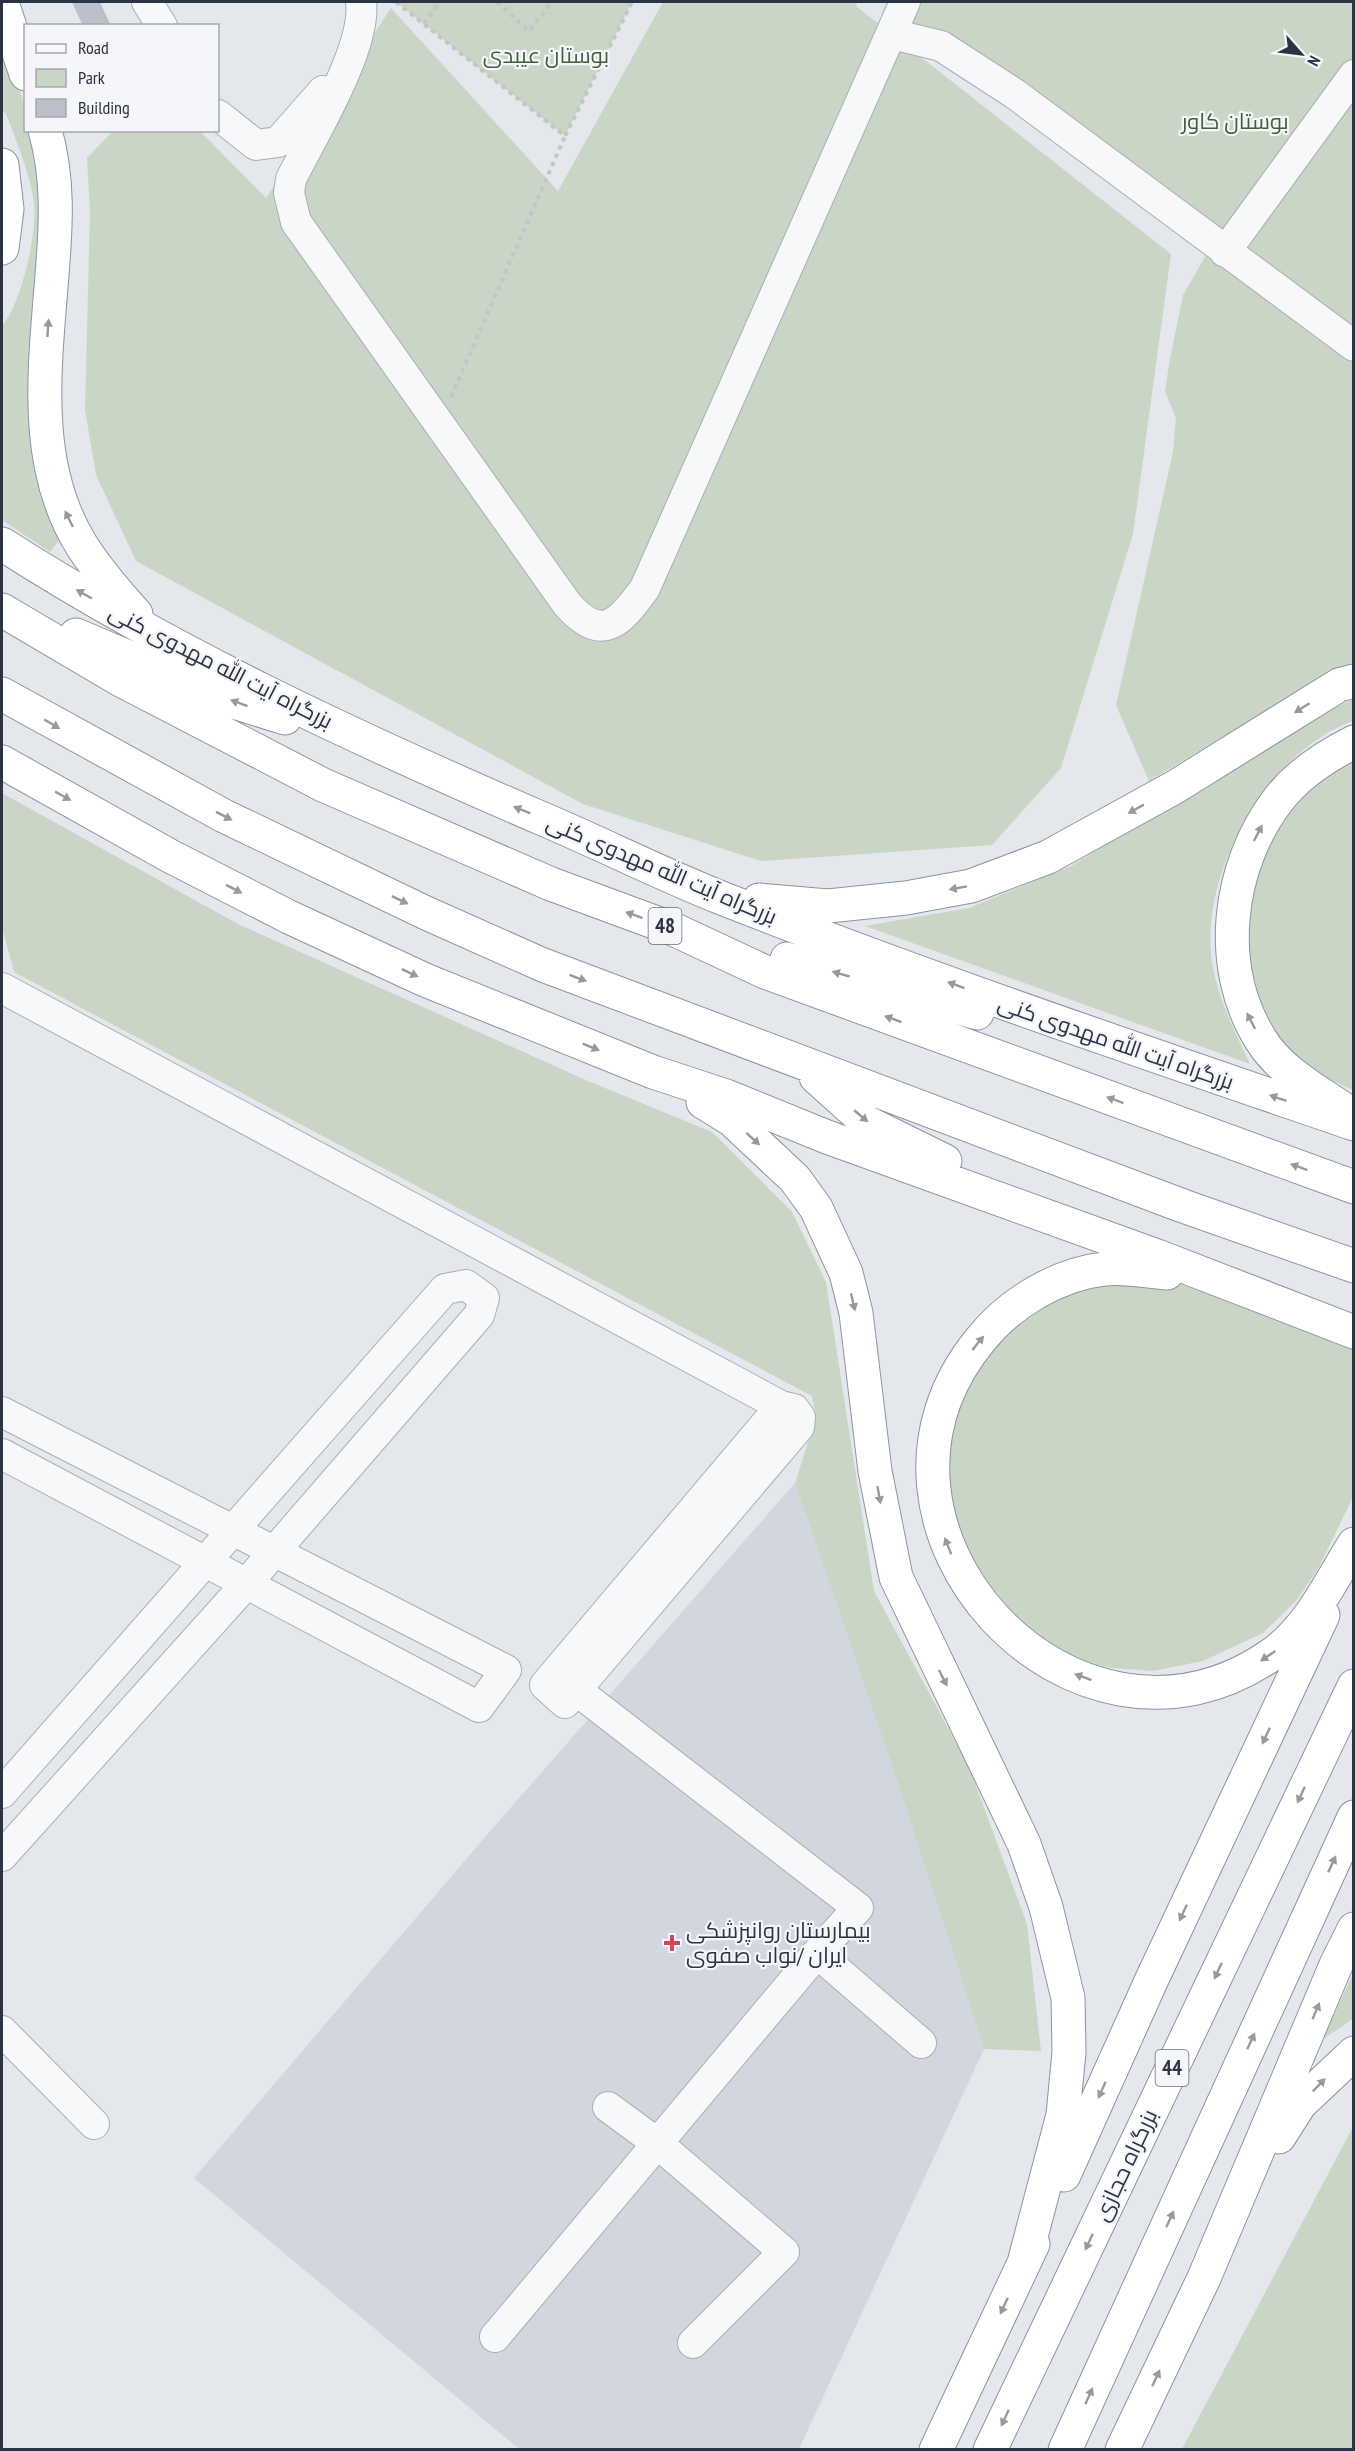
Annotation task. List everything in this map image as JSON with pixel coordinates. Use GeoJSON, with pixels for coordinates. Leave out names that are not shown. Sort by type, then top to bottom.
{"type":"FeatureCollection","features":[{"type":"Feature","properties":{"kind":"highway"},"geometry":{"type":"LineString","coordinates":[[2,3],[24,68]]}},
{"type":"Feature","properties":{"kind":"highway"},"geometry":{"type":"LineString","coordinates":[[45,132],[55,178],[57,214],[45,380],[45,426],[51,466],[63,507],[81,545],[110,585],[153,633]]}},
{"type":"Feature","properties":{"kind":"highway"},"geometry":{"type":"LineString","coordinates":[[2,165],[7,209],[2,248]]}},
{"type":"Feature","properties":{"kind":"highway","name":"بزرگراه آیت الله مهدوی کنی"},"geometry":{"type":"LineString","coordinates":[[2,544],[153,633],[375,746],[545,820],[623,857],[719,897],[1062,1024],[1353,1124]]}},
{"type":"Feature","properties":{"kind":"highway"},"geometry":{"type":"LineString","coordinates":[[2,605],[237,703],[375,746]]}},
{"type":"Feature","properties":{"kind":"highway","name":"48"},"geometry":{"type":"LineString","coordinates":[[2,610],[119,679],[323,785],[551,884],[673,929],[765,972],[1353,1187]]}},
{"type":"Feature","properties":{"kind":"highway"},"geometry":{"type":"LineString","coordinates":[[719,897],[828,906],[906,898],[971,886],[1058,852],[1175,787],[1340,685],[1353,681]]}},
{"type":"Feature","properties":{"kind":"highway"},"geometry":{"type":"LineString","coordinates":[[2,694],[224,816],[426,913],[543,965],[1183,1206],[1353,1266]]}},
{"type":"Feature","properties":{"kind":"highway"},"geometry":{"type":"LineString","coordinates":[[1353,742],[1331,753],[1298,779],[1279,799],[1260,827],[1244,862],[1234,900],[1232,940],[1236,970],[1246,1011],[1262,1042],[1286,1068],[1353,1116]]}},
{"type":"Feature","properties":{"kind":"highway"},"geometry":{"type":"LineString","coordinates":[[5,764],[170,856],[289,917],[425,980],[653,1072],[726,1096],[827,1137],[1353,1332]]}},
{"type":"Feature","properties":{"kind":"highway"},"geometry":{"type":"LineString","coordinates":[[673,929],[695,932],[988,1017],[1062,1024]]}},
{"type":"Feature","properties":{"kind":"highway"},"geometry":{"type":"LineString","coordinates":[[801,1064],[866,1122],[1041,1215]]}},
{"type":"Feature","properties":{"kind":"highway"},"geometry":{"type":"LineString","coordinates":[[653,1072],[732,1120],[773,1156],[795,1179],[816,1208],[832,1240],[846,1273],[856,1313],[875,1471],[896,1577],[1024,1844],[1046,1907],[1068,1998],[1069,2052],[1063,2115],[1024,2263]]}},
{"type":"Feature","properties":{"kind":"highway"},"geometry":{"type":"LineString","coordinates":[[1205,1276],[1122,1268],[1084,1273],[1036,1293],[997,1321],[960,1368],[943,1406],[937,1431],[933,1491],[938,1520],[949,1551],[968,1584],[1012,1639],[1056,1668],[1104,1685],[1136,1692],[1174,1692],[1205,1687],[1235,1676],[1272,1654],[1310,1616],[1353,1544]]}},
{"type":"Feature","properties":{"kind":"highway"},"geometry":{"type":"LineString","coordinates":[[936,2450],[1024,2263],[1152,1979],[1353,1550]]}},
{"type":"Feature","properties":{"kind":"highway","name":"بزرگراه حجازی"},"geometry":{"type":"LineString","coordinates":[[990,2450],[1353,1686]]}},
{"type":"Feature","properties":{"kind":"highway"},"geometry":{"type":"LineString","coordinates":[[1065,2450],[1353,1817]]}},
{"type":"Feature","properties":{"kind":"highway"},"geometry":{"type":"LineString","coordinates":[[1122,2450],[1203,2278],[1353,1929]]}},
{"type":"Feature","properties":{"kind":"highway"},"geometry":{"type":"LineString","coordinates":[[1203,2278],[1261,2187],[1280,2136],[1300,2104],[1353,2053]]}},
{"type":"Feature","properties":{"kind":"street"},"geometry":{"type":"LineString","coordinates":[[147,2],[161,24]]}},
{"type":"Feature","properties":{"kind":"street"},"geometry":{"type":"LineString","coordinates":[[362,2],[363,20],[357,45],[291,179],[291,208],[296,222],[579,618],[592,626],[604,627],[624,616],[645,588],[906,2]]}},
{"type":"Feature","properties":{"kind":"street"},"geometry":{"type":"LineString","coordinates":[[892,34],[941,46],[1015,94],[1353,346]]}},
{"type":"Feature","properties":{"kind":"street"},"geometry":{"type":"LineString","coordinates":[[219,116],[256,146],[278,142],[350,59]]}},
{"type":"Feature","properties":{"kind":"street"},"geometry":{"type":"LineString","coordinates":[[1225,252],[1353,75]]}},
{"type":"Feature","properties":{"kind":"street"},"geometry":{"type":"LineString","coordinates":[[2,988],[782,1406],[794,1409],[800,1417],[799,1427],[727,1491],[576,1690],[858,1908],[817,1953],[495,2337]]}},
{"type":"Feature","properties":{"kind":"street"},"geometry":{"type":"LineString","coordinates":[[2,1793],[445,1289],[466,1285],[484,1298],[479,1315],[247,1583],[2,1856]]}},
{"type":"Feature","properties":{"kind":"street"},"geometry":{"type":"LineString","coordinates":[[367,1378],[405,1400]]}},
{"type":"Feature","properties":{"kind":"street"},"geometry":{"type":"LineString","coordinates":[[2,1412],[506,1670],[479,1707],[2,1454]]}},
{"type":"Feature","properties":{"kind":"street"},"geometry":{"type":"LineString","coordinates":[[65,1722],[99,1748]]}},
{"type":"Feature","properties":{"kind":"street"},"geometry":{"type":"LineString","coordinates":[[817,1953],[921,2043]]}},
{"type":"Feature","properties":{"kind":"street"},"geometry":{"type":"LineString","coordinates":[[2,2031],[94,2124]]}},
{"type":"Feature","properties":{"kind":"street"},"geometry":{"type":"LineString","coordinates":[[608,2107],[657,2143],[784,2252],[693,2343]]}},
{"type":"Feature","properties":{"kind":"path"},"geometry":{"type":"LineString","coordinates":[[396,2],[565,136]]}},
{"type":"Feature","properties":{"kind":"path"},"geometry":{"type":"LineString","coordinates":[[424,24],[439,2]]}},
{"type":"Feature","properties":{"kind":"path"},"geometry":{"type":"LineString","coordinates":[[497,2],[529,31],[552,2]]}},
{"type":"Feature","properties":{"kind":"path"},"geometry":{"type":"LineString","coordinates":[[439,423],[565,136],[632,2]]}},
{"type":"Feature","properties":{"kind":"shaded area","name":"بیمارستان روانپزشکی ایران /نواب صفوی"},"geometry":{"type":"Polygon","coordinates":[[[795,1483],[898,1784],[984,2049],[799,2449],[519,2449],[194,2178],[485,1837],[795,1483]]]}},
{"type":"Feature","properties":{"kind":"green space","name":"بوستان عیبدی"},"geometry":{"type":"Polygon","coordinates":[[[396,2],[632,2],[565,136],[396,2]]]}},
{"type":"Feature","properties":{"kind":"green space"},"geometry":{"type":"Polygon","coordinates":[[[663,2],[857,2],[856,6],[1171,254],[1133,534],[1061,768],[992,845],[761,861],[583,804],[136,561],[96,475],[85,410],[90,212],[87,158],[112,132],[201,132],[266,198],[391,8],[558,191],[663,2]]]}},
{"type":"Feature","properties":{"kind":"green space","name":"بوستان کاور"},"geometry":{"type":"Polygon","coordinates":[[[887,2],[1353,2],[1353,667],[1292,695],[1149,781],[1116,705],[1173,452],[1176,418],[1165,391],[1183,295],[1209,250],[942,51],[881,15],[887,2]]]}},
{"type":"Feature","properties":{"kind":"green space"},"geometry":{"type":"Polygon","coordinates":[[[2,38],[24,104],[24,132],[33,132],[43,162],[63,536],[50,552],[2,520],[2,326],[16,302],[22,285],[31,248],[35,215],[26,168],[6,114],[2,110],[2,38]]]}},
{"type":"Feature","properties":{"kind":"green space"},"geometry":{"type":"Polygon","coordinates":[[[1353,699],[1353,721],[1322,736],[1293,759],[1268,787],[1246,819],[1228,855],[1217,891],[1211,927],[1212,962],[1222,1002],[1250,1064],[865,926],[969,908],[1071,866],[1305,722],[1353,699]]]}},
{"type":"Feature","properties":{"kind":"green space"},"geometry":{"type":"Polygon","coordinates":[[[1353,761],[1353,1090],[1306,1069],[1269,1031],[1249,978],[1244,918],[1258,869],[1286,812],[1333,771],[1353,761]]]}},
{"type":"Feature","properties":{"kind":"green space"},"geometry":{"type":"Polygon","coordinates":[[[2,793],[238,924],[588,1081],[712,1132],[792,1212],[826,1282],[874,1591],[969,1767],[1027,1924],[1041,2051],[984,2049],[898,1784],[795,1483],[816,1417],[812,1396],[14,972],[2,927],[2,793]]]}},
{"type":"Feature","properties":{"kind":"green space"},"geometry":{"type":"Polygon","coordinates":[[[1135,1276],[1186,1286],[1353,1347],[1353,1497],[1319,1567],[1297,1600],[1263,1633],[1203,1661],[1153,1671],[1100,1667],[1042,1645],[987,1600],[939,1478],[973,1360],[1050,1293],[1135,1276]]]}},
{"type":"Feature","properties":{"kind":"green space"},"geometry":{"type":"Polygon","coordinates":[[[1353,1974],[1353,2019],[1323,2039],[1353,1974]]]}},
{"type":"Feature","properties":{"kind":"green space"},"geometry":{"type":"Polygon","coordinates":[[[1353,2127],[1353,2449],[1182,2449],[1353,2127]]]}},
{"type":"Feature","properties":{"kind":"building"},"geometry":{"type":"Polygon","coordinates":[[[72,2],[100,2],[110,24],[82,24],[72,2]]]}},
{"type":"Feature","properties":{"kind":"place","name":"بیمارستان روانپزشکی ایران /نواب صفوی"},"geometry":{"type":"Point","coordinates":[672,1943]}}]}
